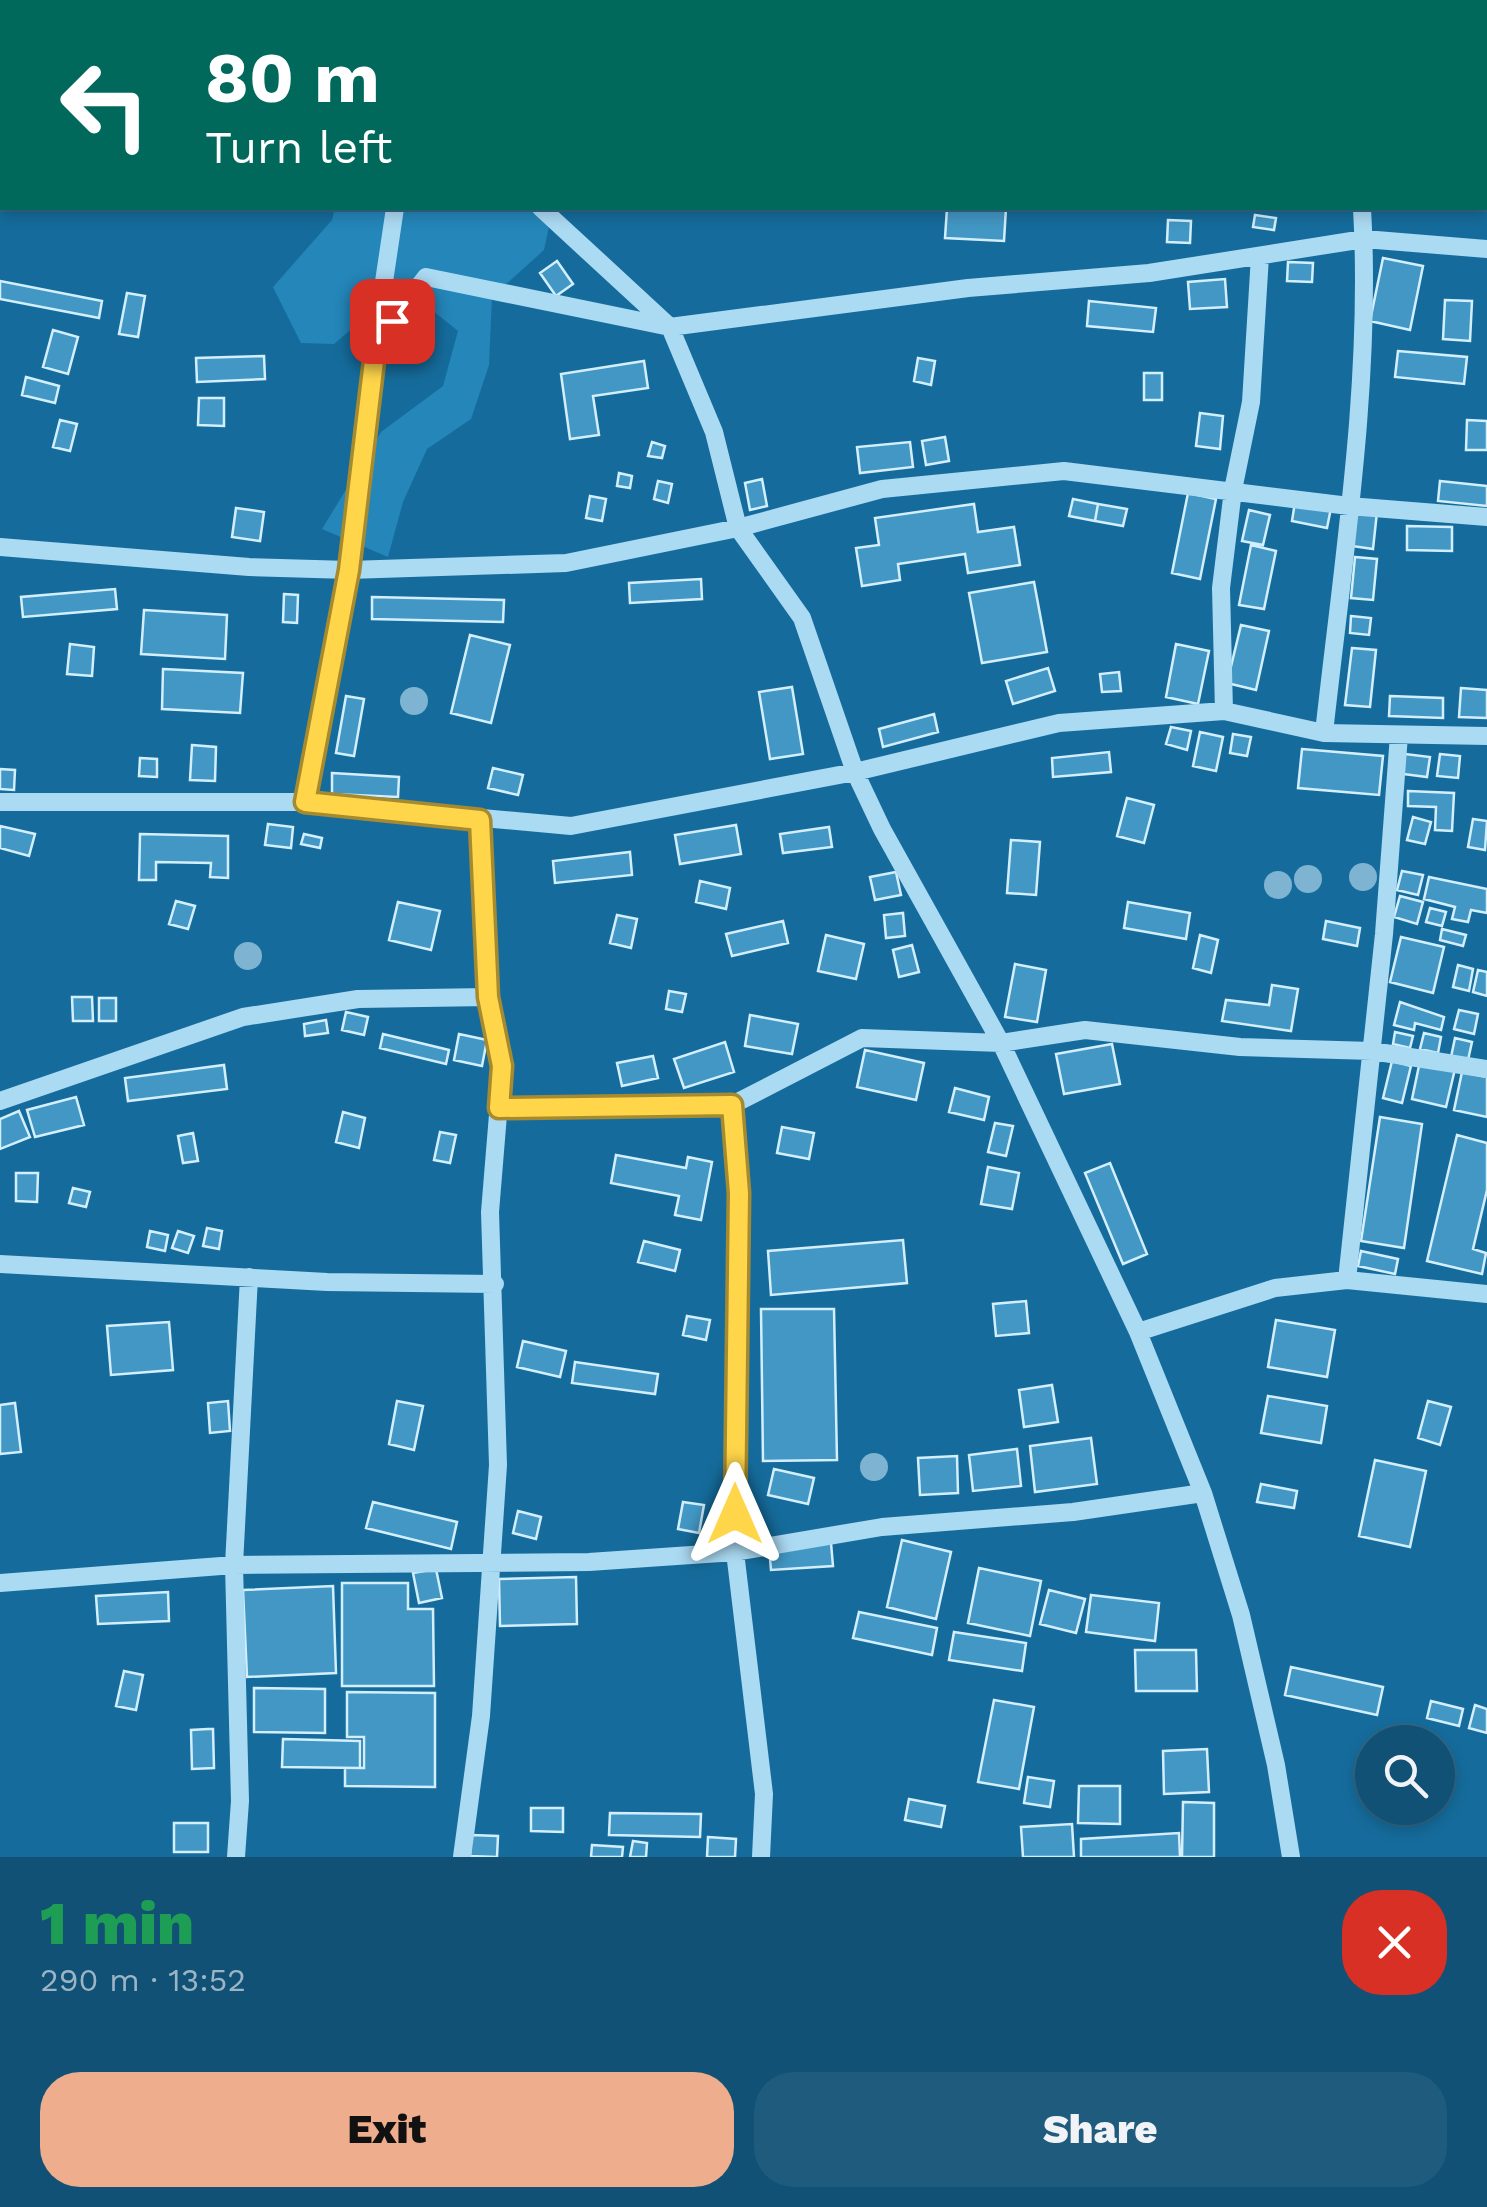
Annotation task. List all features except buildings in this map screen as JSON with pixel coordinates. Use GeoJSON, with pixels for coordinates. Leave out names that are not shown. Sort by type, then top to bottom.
{"type":"FeatureCollection","features":[{"type":"Feature","properties":{"kind":"street"},"geometry":{"type":"LineString","coordinates":[[349,570],[355,480],[394,210]]}},
{"type":"Feature","properties":{"kind":"street"},"geometry":{"type":"LineString","coordinates":[[544,210],[670,328],[714,432],[738,528],[802,618],[855,772],[1001,1044],[1138,1332],[1203,1493],[1241,1615],[1276,1765],[1291,1857]]}},
{"type":"Feature","properties":{"kind":"street"},"geometry":{"type":"LineString","coordinates":[[1324,733],[1349,506],[1364,305],[1362,210]]}},
{"type":"Feature","properties":{"kind":"street"},"geometry":{"type":"LineString","coordinates":[[305,802],[349,570],[376,344],[426,276],[670,328],[791,308],[1150,273],[1364,239],[1487,250]]}},
{"type":"Feature","properties":{"kind":"street"},"geometry":{"type":"LineString","coordinates":[[1224,711],[1220,588],[1232,490],[1251,402],[1260,256]]}},
{"type":"Feature","properties":{"kind":"street"},"geometry":{"type":"LineString","coordinates":[[0,546],[249,567],[349,570],[566,563],[738,528],[882,489],[1064,471],[1349,506],[1487,517]]}},
{"type":"Feature","properties":{"kind":"street"},"geometry":{"type":"LineString","coordinates":[[0,802],[305,802],[571,826],[855,772],[1059,723],[1224,711],[1324,733],[1487,736]]}},
{"type":"Feature","properties":{"kind":"street"},"geometry":{"type":"LineString","coordinates":[[1348,1280],[1398,735]]}},
{"type":"Feature","properties":{"kind":"street"},"geometry":{"type":"LineString","coordinates":[[462,1857],[481,1716],[498,1465],[496,1284],[490,1212],[502,1066],[488,997],[480,820]]}},
{"type":"Feature","properties":{"kind":"street"},"geometry":{"type":"LineString","coordinates":[[0,1100],[242,1017],[358,999],[488,997]]}},
{"type":"Feature","properties":{"kind":"street"},"geometry":{"type":"LineString","coordinates":[[499,1108],[732,1105],[862,1038],[1001,1044],[1085,1030],[1240,1047],[1372,1051],[1487,1069]]}},
{"type":"Feature","properties":{"kind":"street"},"geometry":{"type":"LineString","coordinates":[[732,1105],[739,1193],[735,1552],[764,1794],[762,1857]]}},
{"type":"Feature","properties":{"kind":"street"},"geometry":{"type":"LineString","coordinates":[[0,1264],[496,1284]]}},
{"type":"Feature","properties":{"kind":"street"},"geometry":{"type":"LineString","coordinates":[[236,1857],[234,1565],[249,1277]]}},
{"type":"Feature","properties":{"kind":"street"},"geometry":{"type":"LineString","coordinates":[[1138,1332],[1275,1288],[1348,1280],[1487,1294]]}},
{"type":"Feature","properties":{"kind":"street"},"geometry":{"type":"LineString","coordinates":[[0,1583],[234,1565],[491,1564],[735,1552],[882,1527],[1073,1512],[1203,1493]]}},
{"type":"Feature","properties":{"kind":"shaded area"},"geometry":{"type":"Polygon","coordinates":[[[334,210],[553,210],[544,250],[492,297],[489,365],[471,419],[427,449],[403,502],[388,557],[322,529],[381,432],[443,386],[458,331],[422,302],[390,296],[334,344],[301,343],[273,287],[332,220],[334,210]]]}},
{"type":"Feature","properties":{"kind":"route"},"geometry":{"type":"LineString","coordinates":[[392,321],[376,344],[349,570],[305,802],[480,820],[488,997],[502,1066],[499,1108],[732,1105],[739,1193],[735,1514]]}}]}
